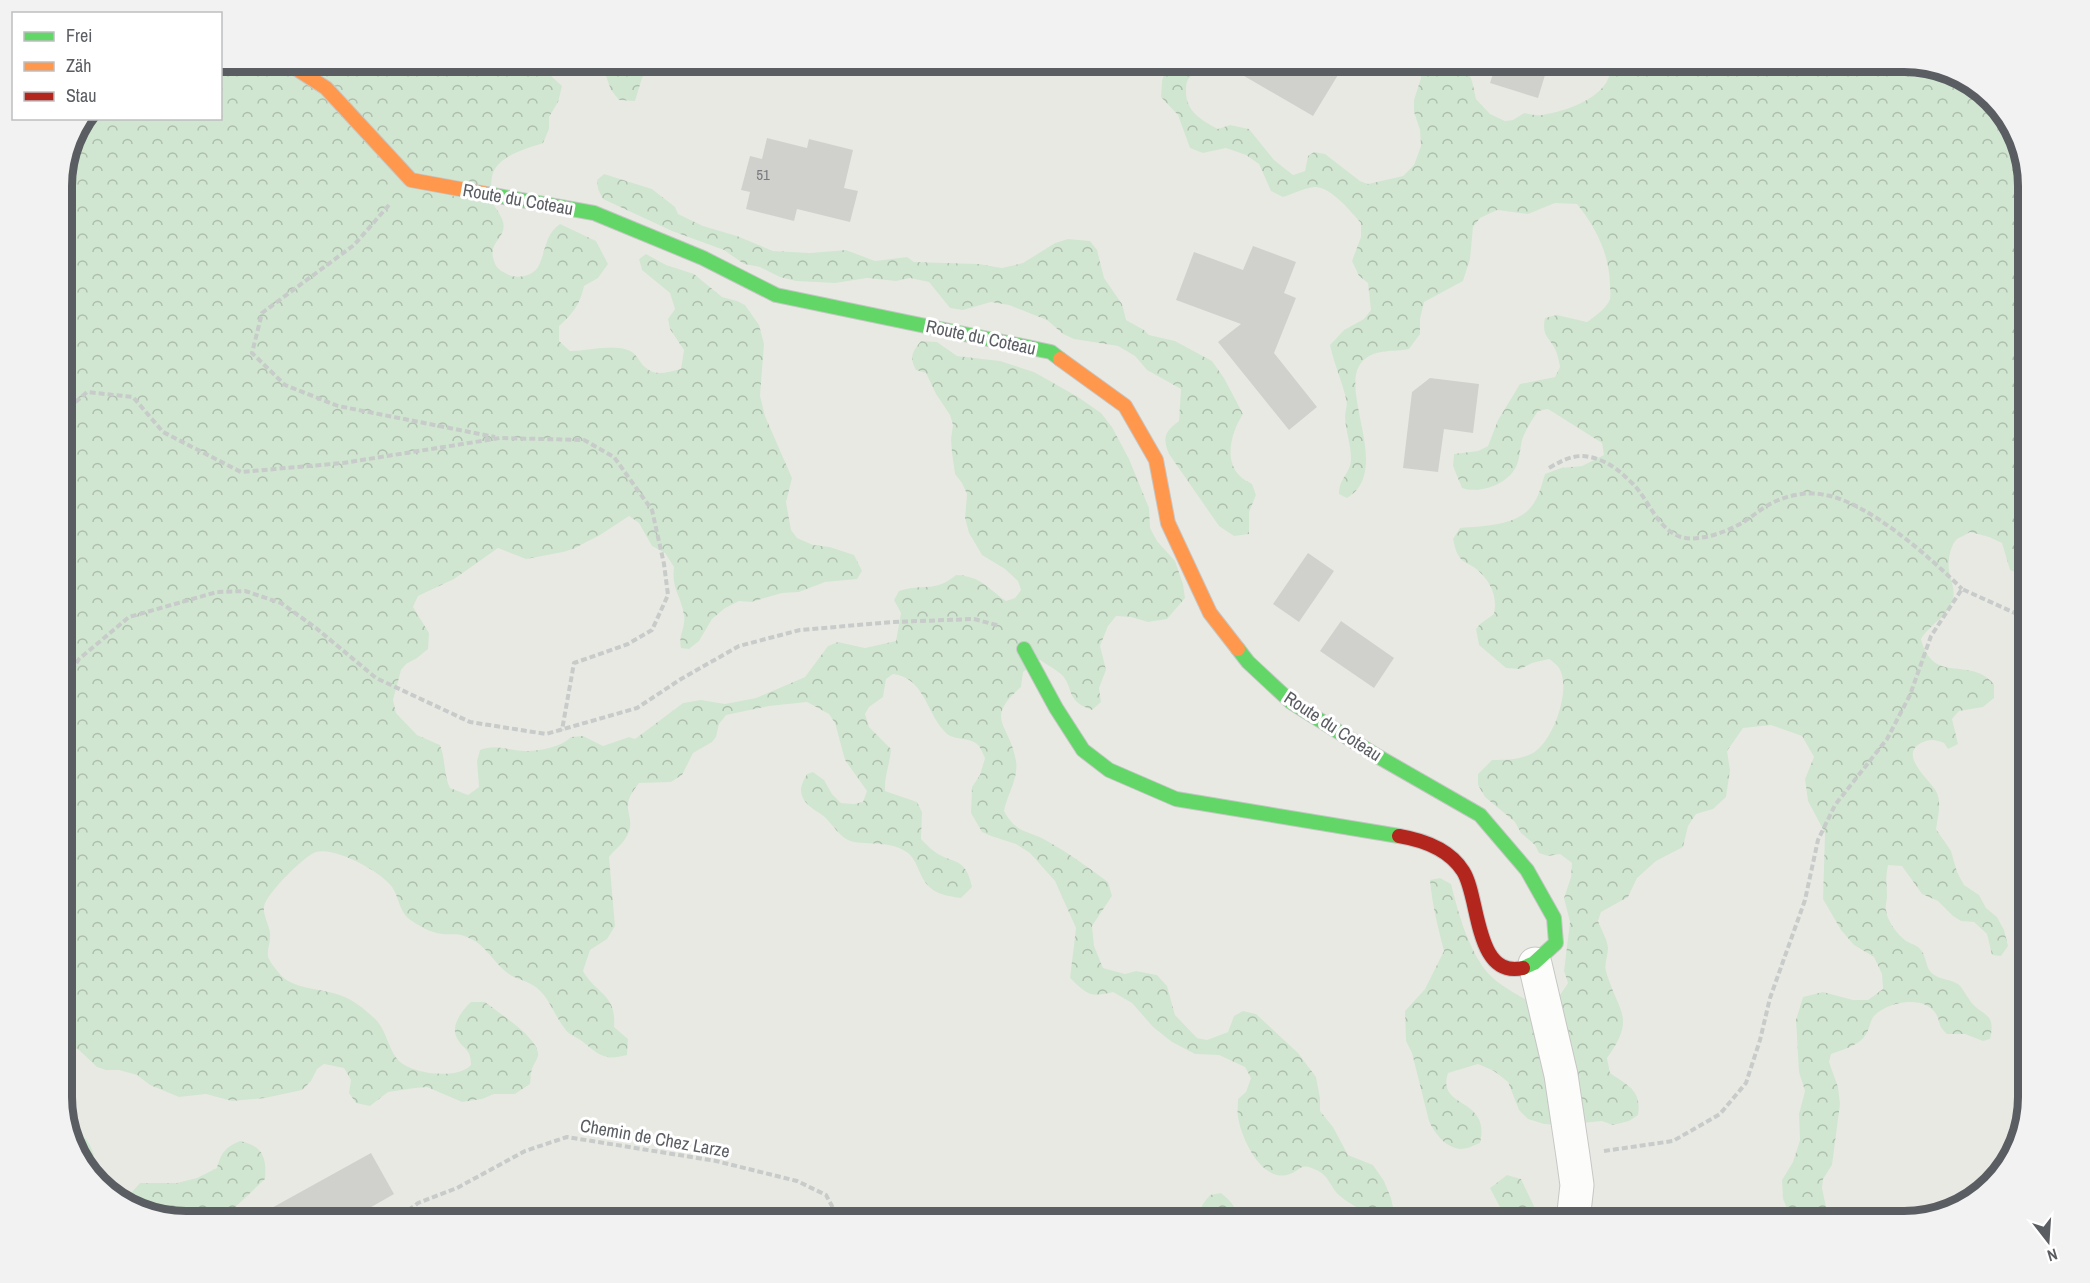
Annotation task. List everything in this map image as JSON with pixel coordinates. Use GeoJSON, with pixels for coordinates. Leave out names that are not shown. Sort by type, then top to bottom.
{"type":"FeatureCollection","features":[{"type":"Feature","properties":{"kind":"street"},"geometry":{"type":"LineString","coordinates":[[301,72],[326,88],[411,180]]}},
{"type":"Feature","properties":{"kind":"street","name":"Route du Coteau"},"geometry":{"type":"LineString","coordinates":[[411,180],[594,213],[703,258],[776,295],[1051,352],[1125,406],[1156,460],[1168,523],[1210,613],[1248,662],[1291,702],[1377,756],[1480,815],[1527,870],[1554,918],[1556,943],[1535,964]]}},
{"type":"Feature","properties":{"kind":"street"},"geometry":{"type":"LineString","coordinates":[[1024,649],[1056,708],[1083,750],[1109,770],[1176,799],[1418,839],[1443,850],[1467,878],[1483,941],[1495,963],[1512,970],[1535,964],[1561,1075],[1577,1185],[1574,1211]]}},
{"type":"Feature","properties":{"kind":"path"},"geometry":{"type":"LineString","coordinates":[[411,180],[354,245],[262,312],[252,353],[285,386],[338,406],[500,438],[584,440],[615,457],[652,510],[664,564],[668,595],[652,630],[628,644],[574,663],[562,730]]}},
{"type":"Feature","properties":{"kind":"path"},"geometry":{"type":"LineString","coordinates":[[72,405],[87,392],[133,397],[163,432],[240,472],[343,463],[500,438]]}},
{"type":"Feature","properties":{"kind":"path"},"geometry":{"type":"LineString","coordinates":[[1549,468],[1568,457],[1590,456],[1611,464],[1634,484],[1663,525],[1681,537],[1699,538],[1717,534],[1737,526],[1771,503],[1798,494],[1825,495],[1861,507],[1915,547],[1962,589],[2018,614]]}},
{"type":"Feature","properties":{"kind":"path"},"geometry":{"type":"LineString","coordinates":[[1573,1156],[1673,1141],[1720,1114],[1746,1083],[1770,998],[1805,900],[1818,840],[1835,806],[1887,739],[1910,695],[1931,636],[1962,589]]}},
{"type":"Feature","properties":{"kind":"path"},"geometry":{"type":"LineString","coordinates":[[72,670],[79,659],[129,617],[217,592],[245,591],[281,603],[316,628],[376,678],[470,722],[546,734],[637,708],[681,679],[739,646],[800,630],[893,622],[974,619],[999,626],[1024,649]]}},
{"type":"Feature","properties":{"kind":"path","name":"Chemin de Chez Larze"},"geometry":{"type":"LineString","coordinates":[[407,1211],[418,1203],[458,1188],[525,1151],[567,1137],[716,1161],[797,1181],[826,1195],[835,1211]]}},
{"type":"Feature","properties":{"kind":"green space"},"geometry":{"type":"Polygon","coordinates":[[[222,72],[549,72],[562,86],[558,102],[549,117],[549,129],[543,143],[507,157],[496,167],[492,176],[491,202],[500,214],[503,223],[501,236],[494,246],[496,266],[503,272],[516,277],[533,272],[539,265],[551,233],[560,224],[596,241],[608,264],[598,278],[584,286],[575,308],[559,326],[559,341],[570,351],[607,348],[628,350],[634,353],[649,370],[658,373],[681,369],[684,350],[670,329],[668,319],[675,309],[670,293],[642,270],[639,259],[646,254],[666,265],[694,274],[722,297],[745,305],[759,325],[764,344],[760,396],[765,416],[792,478],[786,502],[791,530],[797,538],[813,545],[830,547],[854,555],[862,571],[857,579],[825,582],[799,592],[782,593],[751,602],[739,601],[725,608],[712,619],[699,641],[689,649],[681,648],[680,639],[684,615],[675,586],[674,567],[665,553],[652,546],[639,523],[629,516],[600,535],[563,552],[526,559],[498,548],[454,579],[418,596],[413,607],[429,633],[428,649],[401,670],[393,700],[396,713],[417,735],[440,745],[450,788],[468,795],[479,787],[477,761],[480,750],[486,748],[538,750],[556,746],[571,737],[583,736],[603,746],[629,737],[635,739],[683,703],[701,700],[725,704],[756,698],[805,677],[828,646],[838,642],[865,648],[896,641],[901,613],[894,600],[899,591],[935,586],[949,581],[956,575],[978,580],[1006,601],[1015,598],[1021,590],[1018,581],[1005,569],[982,555],[969,533],[965,518],[967,494],[955,474],[951,439],[953,425],[950,415],[926,373],[916,370],[912,358],[921,341],[937,342],[957,356],[1000,361],[1034,372],[1101,413],[1112,427],[1129,459],[1149,508],[1150,528],[1157,541],[1175,561],[1185,598],[1167,619],[1148,622],[1116,616],[1108,626],[1100,646],[1106,670],[1099,688],[1101,702],[1092,710],[1077,702],[1061,674],[1040,660],[1023,672],[1021,687],[1003,707],[1001,715],[1016,761],[1014,780],[1004,811],[1014,825],[1057,847],[1108,882],[1112,896],[1092,926],[1094,946],[1103,968],[1125,974],[1136,971],[1157,975],[1167,986],[1175,1015],[1197,1038],[1207,1040],[1228,1032],[1234,1016],[1243,1011],[1256,1014],[1298,1053],[1316,1077],[1320,1111],[1333,1127],[1348,1155],[1373,1165],[1384,1181],[1394,1211],[1364,1211],[1340,1196],[1323,1174],[1308,1167],[1287,1175],[1278,1175],[1269,1171],[1254,1156],[1240,1126],[1238,1099],[1246,1092],[1251,1078],[1245,1067],[1219,1055],[1195,1054],[1172,1042],[1153,1027],[1132,1003],[1113,992],[1099,995],[1089,993],[1070,978],[1076,928],[1055,881],[1030,853],[1016,844],[982,832],[971,813],[972,787],[980,775],[985,758],[980,748],[974,742],[952,737],[944,731],[912,682],[893,674],[886,679],[883,697],[869,707],[865,714],[869,727],[891,749],[885,791],[917,802],[922,812],[921,839],[931,849],[961,865],[966,870],[972,887],[961,898],[936,892],[927,885],[908,853],[889,845],[849,840],[840,834],[826,818],[810,807],[802,796],[801,787],[807,774],[813,772],[824,780],[832,794],[841,803],[863,802],[867,791],[845,760],[835,723],[829,714],[807,702],[769,706],[726,715],[719,724],[716,737],[712,742],[693,753],[682,775],[671,782],[639,783],[629,801],[629,831],[623,842],[609,857],[615,926],[607,939],[590,950],[583,971],[609,1001],[614,1016],[614,1027],[628,1039],[627,1055],[606,1057],[569,1034],[537,988],[508,974],[477,943],[461,935],[433,932],[416,924],[406,916],[392,887],[378,874],[346,857],[325,851],[316,852],[303,860],[286,876],[266,901],[264,910],[270,936],[268,956],[278,972],[292,983],[341,995],[353,1001],[377,1022],[399,1061],[414,1069],[435,1074],[456,1073],[471,1065],[468,1052],[456,1036],[456,1022],[471,1002],[485,1002],[526,1034],[537,1049],[538,1056],[531,1071],[530,1084],[515,1094],[494,1094],[482,1099],[462,1102],[427,1087],[415,1088],[388,1092],[370,1106],[356,1103],[349,1093],[351,1080],[344,1068],[324,1064],[317,1069],[311,1081],[302,1090],[265,1098],[232,1101],[206,1094],[179,1097],[150,1085],[137,1075],[97,1067],[79,1050],[72,1047],[72,178],[76,156],[87,129],[93,120],[222,120],[222,72]]]}},
{"type":"Feature","properties":{"kind":"green space"},"geometry":{"type":"Polygon","coordinates":[[[605,72],[646,72],[642,78],[635,101],[619,100],[611,90],[605,72]]]}},
{"type":"Feature","properties":{"kind":"green space"},"geometry":{"type":"Polygon","coordinates":[[[1165,72],[1197,72],[1192,75],[1186,85],[1189,105],[1196,115],[1218,129],[1230,125],[1249,129],[1274,160],[1293,175],[1305,171],[1308,156],[1314,152],[1325,154],[1360,181],[1368,184],[1403,176],[1414,165],[1421,146],[1420,130],[1414,112],[1414,100],[1421,78],[1420,72],[1468,72],[1476,99],[1490,114],[1505,121],[1513,120],[1524,113],[1538,115],[1553,113],[1577,105],[1606,84],[1610,72],[1919,73],[1934,76],[1961,87],[1985,105],[2003,129],[2014,156],[2018,178],[2018,573],[2010,570],[2002,543],[1970,532],[1954,542],[1949,561],[1953,590],[1951,605],[1921,639],[1934,662],[1943,666],[1974,671],[1994,684],[1994,698],[1983,707],[1959,711],[1952,719],[1958,744],[1948,749],[1944,743],[1927,740],[1915,748],[1913,754],[1914,761],[1938,795],[1939,809],[1936,829],[1951,851],[1957,872],[1964,885],[1979,895],[1986,908],[1997,917],[2004,930],[2008,946],[2001,956],[1992,955],[1987,934],[1974,922],[1961,921],[1938,901],[1922,894],[1902,866],[1888,865],[1886,908],[1893,927],[1906,941],[1921,950],[1933,974],[1960,986],[1973,1005],[1989,1018],[1992,1030],[1990,1039],[1983,1041],[1965,1034],[1947,1034],[1930,1008],[1915,1002],[1905,1002],[1880,1011],[1872,1018],[1866,1035],[1861,1040],[1831,1054],[1829,1062],[1838,1087],[1840,1104],[1832,1165],[1823,1179],[1822,1188],[1827,1211],[1788,1211],[1783,1199],[1782,1180],[1793,1162],[1800,1140],[1799,1114],[1805,1091],[1799,1072],[1796,1020],[1803,997],[1823,992],[1853,1000],[1868,1000],[1883,989],[1882,974],[1874,957],[1854,945],[1841,930],[1823,899],[1825,833],[1808,801],[1805,779],[1814,757],[1802,736],[1771,725],[1743,728],[1727,751],[1730,770],[1726,797],[1713,809],[1696,814],[1688,826],[1683,847],[1656,861],[1637,878],[1628,897],[1601,912],[1598,921],[1608,948],[1605,966],[1620,1006],[1623,1023],[1616,1044],[1607,1058],[1610,1073],[1628,1085],[1636,1094],[1638,1115],[1629,1121],[1613,1125],[1602,1121],[1562,1125],[1544,1124],[1528,1119],[1519,1110],[1508,1082],[1494,1071],[1478,1064],[1448,1073],[1446,1082],[1447,1089],[1455,1099],[1473,1111],[1479,1119],[1482,1130],[1480,1143],[1466,1148],[1456,1148],[1442,1140],[1431,1126],[1412,1053],[1406,1041],[1405,1011],[1425,989],[1444,951],[1430,880],[1440,878],[1451,884],[1467,937],[1483,967],[1499,983],[1532,1003],[1560,995],[1568,983],[1564,971],[1570,922],[1564,898],[1571,877],[1572,863],[1560,854],[1548,856],[1539,853],[1535,845],[1521,833],[1515,822],[1485,797],[1478,785],[1478,774],[1492,760],[1508,760],[1533,753],[1547,738],[1562,701],[1562,677],[1559,668],[1549,659],[1520,669],[1506,668],[1479,645],[1476,629],[1494,614],[1495,600],[1484,577],[1459,556],[1453,539],[1460,528],[1502,523],[1521,515],[1535,501],[1545,474],[1561,468],[1582,466],[1604,455],[1602,443],[1548,409],[1538,411],[1536,414],[1522,440],[1516,467],[1506,479],[1499,483],[1484,489],[1462,488],[1453,466],[1454,454],[1478,451],[1488,446],[1498,420],[1520,384],[1555,377],[1560,367],[1556,351],[1545,333],[1545,318],[1557,315],[1587,322],[1600,312],[1610,297],[1607,262],[1596,232],[1577,204],[1555,203],[1528,214],[1497,210],[1480,218],[1473,227],[1470,259],[1463,281],[1424,302],[1420,319],[1420,334],[1409,349],[1386,351],[1370,356],[1365,359],[1357,371],[1355,387],[1366,468],[1360,485],[1347,498],[1339,494],[1339,489],[1351,460],[1345,418],[1347,401],[1330,345],[1344,330],[1364,319],[1371,310],[1368,283],[1359,276],[1352,261],[1361,237],[1361,223],[1341,201],[1322,188],[1308,188],[1283,197],[1271,191],[1259,164],[1246,155],[1226,148],[1203,153],[1190,148],[1178,115],[1161,97],[1165,72]]]}},
{"type":"Feature","properties":{"kind":"green space"},"geometry":{"type":"Polygon","coordinates":[[[604,174],[652,189],[675,207],[678,214],[703,226],[737,236],[773,251],[810,253],[846,250],[875,261],[907,257],[914,262],[979,264],[1002,268],[1023,263],[1055,243],[1068,239],[1090,241],[1097,250],[1104,278],[1122,304],[1126,320],[1149,335],[1175,341],[1212,361],[1224,378],[1243,414],[1231,445],[1232,462],[1240,476],[1252,484],[1256,495],[1249,512],[1249,534],[1234,536],[1219,526],[1169,454],[1165,439],[1171,428],[1179,421],[1181,389],[1147,370],[1135,356],[1118,346],[1074,339],[1063,334],[1047,320],[1009,305],[991,302],[963,310],[950,308],[929,282],[910,278],[896,281],[867,278],[835,283],[796,281],[780,277],[760,267],[744,264],[724,250],[672,231],[603,199],[597,180],[604,174]]]}},
{"type":"Feature","properties":{"kind":"green space"},"geometry":{"type":"Polygon","coordinates":[[[78,1132],[88,1142],[94,1155],[91,1160],[78,1132]]]}},
{"type":"Feature","properties":{"kind":"green space"},"geometry":{"type":"Polygon","coordinates":[[[240,1141],[253,1146],[262,1153],[265,1164],[265,1179],[231,1211],[171,1210],[156,1207],[130,1196],[140,1183],[177,1183],[197,1178],[217,1168],[224,1151],[240,1141]]]}},
{"type":"Feature","properties":{"kind":"green space"},"geometry":{"type":"Polygon","coordinates":[[[1507,1175],[1521,1179],[1536,1211],[1502,1211],[1490,1188],[1507,1175]]]}},
{"type":"Feature","properties":{"kind":"green space"},"geometry":{"type":"Polygon","coordinates":[[[1221,1193],[1236,1211],[1200,1211],[1210,1195],[1221,1193]]]}},
{"type":"Feature","properties":{"kind":"building"},"geometry":{"type":"Polygon","coordinates":[[[1237,72],[1340,72],[1313,116],[1237,72]]]}},
{"type":"Feature","properties":{"kind":"building"},"geometry":{"type":"Polygon","coordinates":[[[1494,72],[1546,72],[1538,98],[1490,83],[1494,72]]]}},
{"type":"Feature","properties":{"kind":"building"},"geometry":{"type":"Polygon","coordinates":[[[767,138],[807,148],[809,139],[853,150],[844,188],[858,191],[850,222],[797,209],[794,221],[746,209],[750,192],[741,190],[750,156],[762,159],[767,138]]]}},
{"type":"Feature","properties":{"kind":"building"},"geometry":{"type":"Polygon","coordinates":[[[1253,246],[1296,262],[1284,293],[1296,298],[1274,353],[1317,407],[1289,430],[1218,342],[1241,324],[1176,300],[1194,252],[1243,270],[1253,246]]]}},
{"type":"Feature","properties":{"kind":"building"},"geometry":{"type":"Polygon","coordinates":[[[1430,378],[1479,384],[1473,433],[1444,429],[1438,472],[1403,468],[1412,392],[1430,378]]]}},
{"type":"Feature","properties":{"kind":"building"},"geometry":{"type":"Polygon","coordinates":[[[1308,553],[1334,571],[1299,622],[1273,604],[1308,553]]]}},
{"type":"Feature","properties":{"kind":"building"},"geometry":{"type":"Polygon","coordinates":[[[1341,621],[1394,658],[1374,688],[1320,651],[1341,621]]]}},
{"type":"Feature","properties":{"kind":"building"},"geometry":{"type":"Polygon","coordinates":[[[371,1153],[394,1194],[364,1211],[266,1211],[371,1153]]]}},
{"type":"Feature","properties":{"kind":"traffic: fast"},"geometry":{"type":"LineString","coordinates":[[487,194],[594,213],[703,258],[776,295],[1051,352],[1060,359]]}},
{"type":"Feature","properties":{"kind":"traffic: fast"},"geometry":{"type":"LineString","coordinates":[[1024,649],[1056,708],[1083,750],[1109,770],[1176,799],[1399,836]]}},
{"type":"Feature","properties":{"kind":"traffic: fast"},"geometry":{"type":"LineString","coordinates":[[1238,649],[1248,662],[1291,702],[1377,756],[1480,815],[1527,870],[1554,918],[1556,943],[1534,963],[1523,968]]}},
{"type":"Feature","properties":{"kind":"traffic: slow"},"geometry":{"type":"LineString","coordinates":[[301,72],[326,88],[411,180],[487,194]]}},
{"type":"Feature","properties":{"kind":"traffic: slow"},"geometry":{"type":"LineString","coordinates":[[1060,359],[1125,406],[1156,460],[1168,523],[1210,613],[1238,649]]}},
{"type":"Feature","properties":{"kind":"traffic: jam"},"geometry":{"type":"LineString","coordinates":[[1399,836],[1435,847],[1457,863],[1468,883],[1487,949],[1495,961],[1507,968],[1523,968]]}}]}
